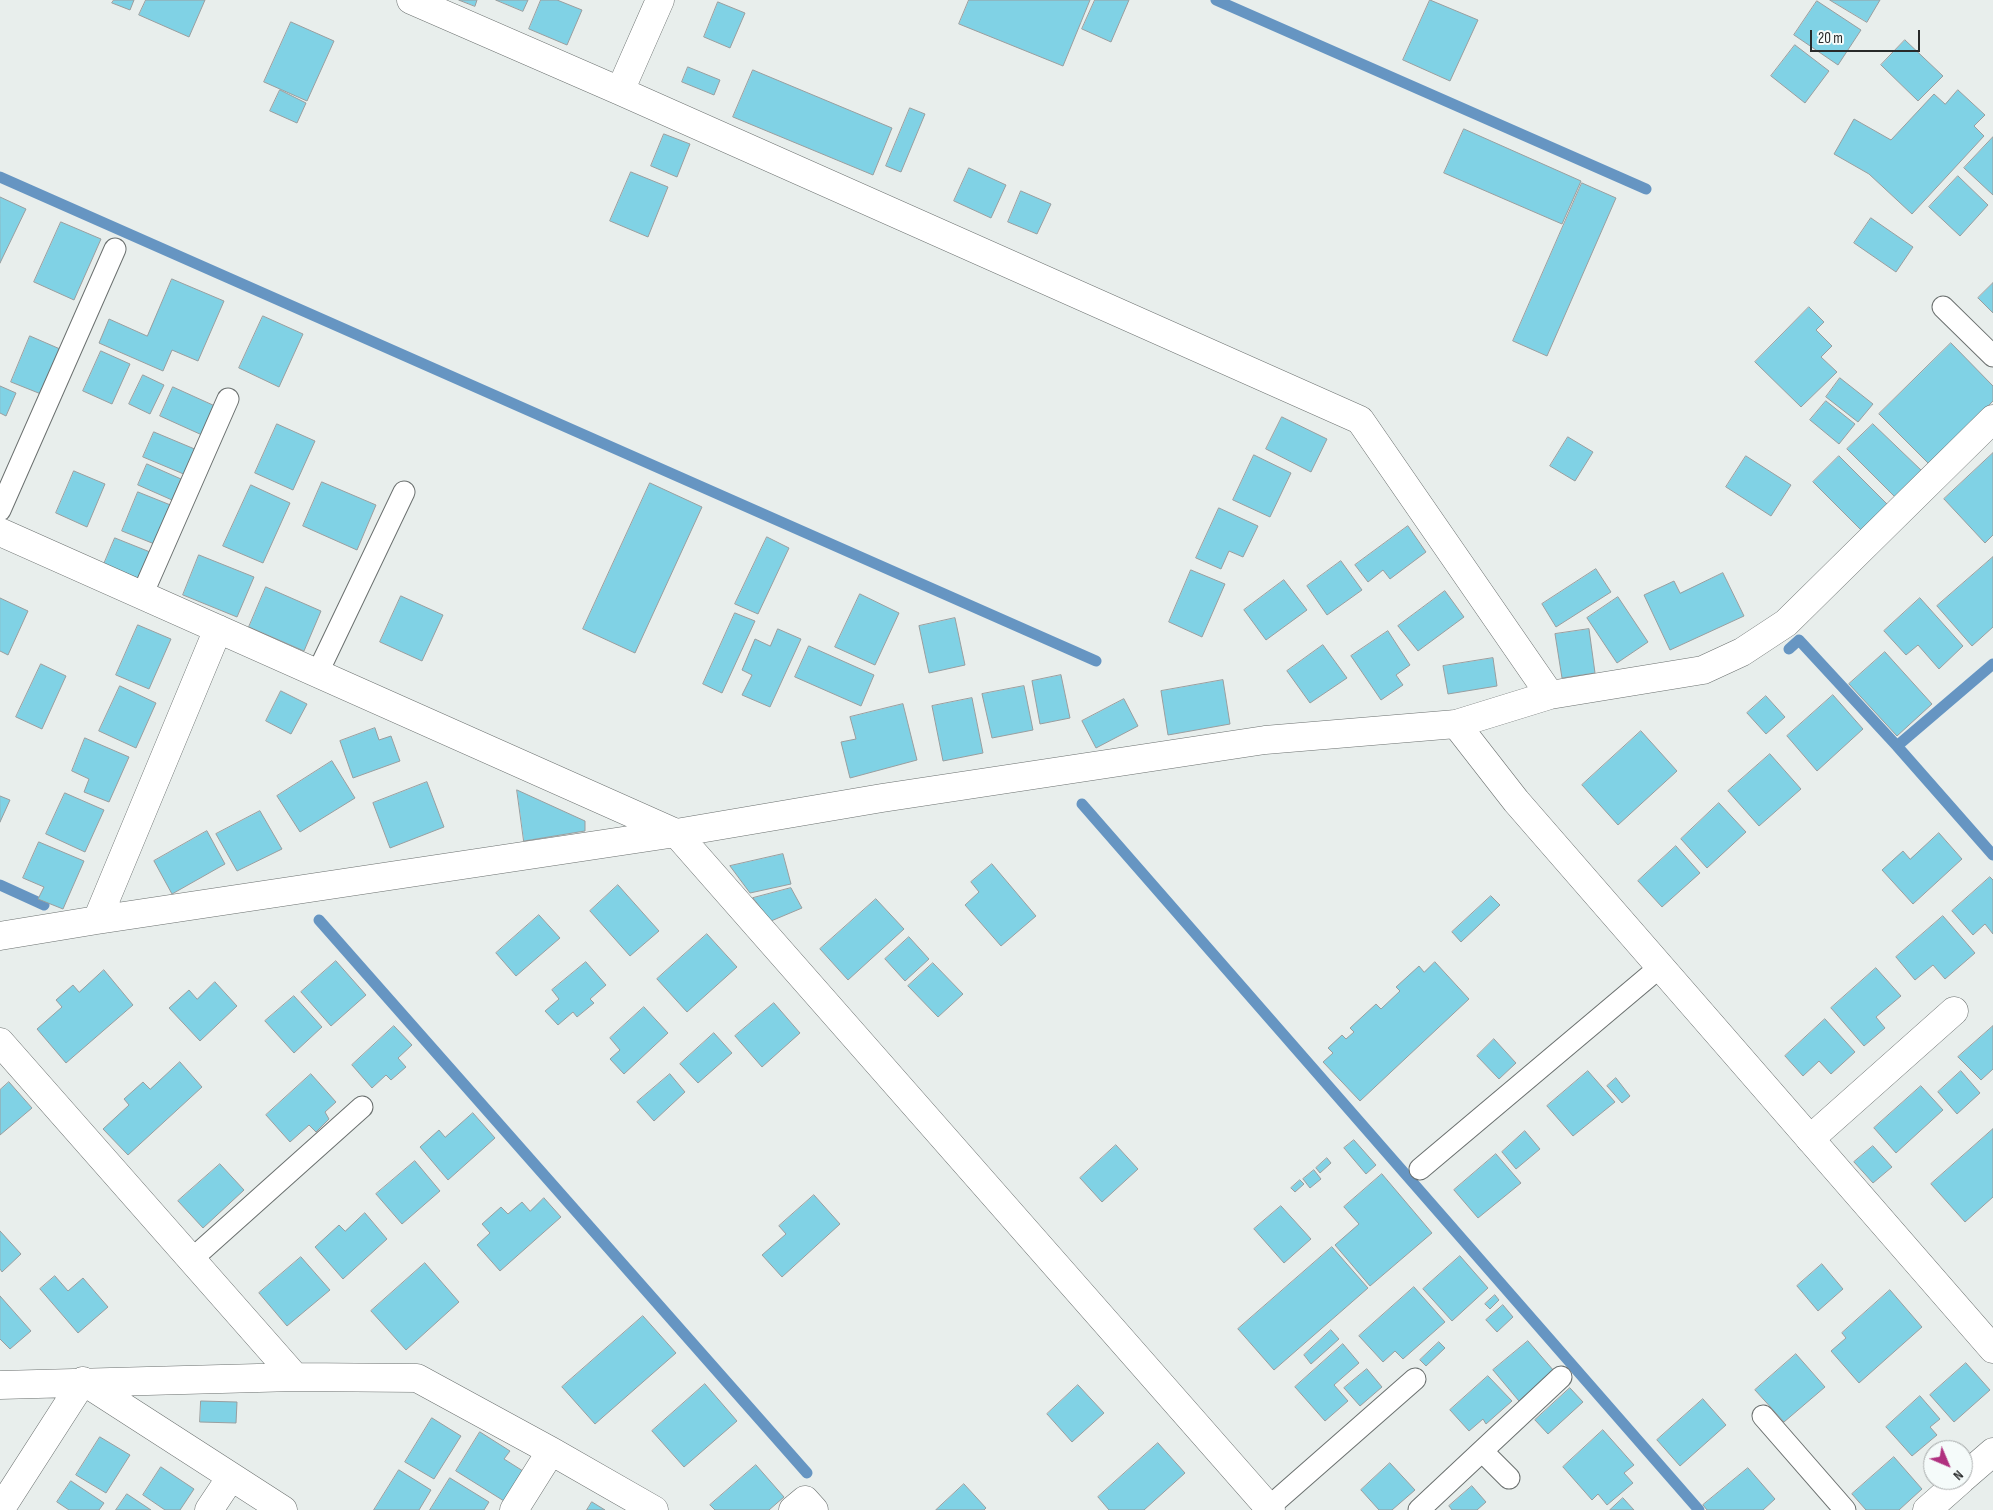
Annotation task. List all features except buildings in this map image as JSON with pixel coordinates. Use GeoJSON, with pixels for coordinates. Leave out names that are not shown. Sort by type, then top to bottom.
{"type":"FeatureCollection","features":[{"type":"Feature","properties":{"kind":"street"},"geometry":{"type":"LineString","coordinates":[[411,0],[1360,420],[1550,695]]}},
{"type":"Feature","properties":{"kind":"street"},"geometry":{"type":"LineString","coordinates":[[620,91],[660,0]]}},
{"type":"Feature","properties":{"kind":"street"},"geometry":{"type":"LineString","coordinates":[[0,936],[676,833],[882,798],[1264,740],[1456,724],[1550,695],[1703,670],[1742,652],[1786,623],[1993,419]]}},
{"type":"Feature","properties":{"kind":"street"},"geometry":{"type":"LineString","coordinates":[[0,532],[676,833],[1270,1509]]}},
{"type":"Feature","properties":{"kind":"street"},"geometry":{"type":"LineString","coordinates":[[97,920],[218,629]]}},
{"type":"Feature","properties":{"kind":"street"},"geometry":{"type":"LineString","coordinates":[[1456,724],[1516,801],[1993,1349]]}},
{"type":"Feature","properties":{"kind":"street"},"geometry":{"type":"LineString","coordinates":[[1810,1139],[1954,1011]]}},
{"type":"Feature","properties":{"kind":"street"},"geometry":{"type":"LineString","coordinates":[[0,1042],[295,1377]]}},
{"type":"Feature","properties":{"kind":"street"},"geometry":{"type":"LineString","coordinates":[[0,1385],[295,1377],[417,1378],[654,1510]]}},
{"type":"Feature","properties":{"kind":"street"},"geometry":{"type":"LineString","coordinates":[[83,1382],[282,1510]]}},
{"type":"Feature","properties":{"kind":"street"},"geometry":{"type":"LineString","coordinates":[[0,1510],[83,1382]]}},
{"type":"Feature","properties":{"kind":"street"},"geometry":{"type":"LineString","coordinates":[[514,1510],[551,1451]]}},
{"type":"Feature","properties":{"kind":"street"},"geometry":{"type":"LineString","coordinates":[[1973,1469],[1993,1452]]}},
{"type":"Feature","properties":{"kind":"street"},"geometry":{"type":"LineString","coordinates":[[209,1510],[231,1477]]}},
{"type":"Feature","properties":{"kind":"street"},"geometry":{"type":"LineString","coordinates":[[1926,1510],[1949,1490]]}},
{"type":"Feature","properties":{"kind":"street"},"geometry":{"type":"LineString","coordinates":[[794,1510],[805,1500],[814,1510]]}},
{"type":"Feature","properties":{"kind":"lane"},"geometry":{"type":"LineString","coordinates":[[0,510],[115,249]]}},
{"type":"Feature","properties":{"kind":"lane"},"geometry":{"type":"LineString","coordinates":[[1943,307],[1993,356]]}},
{"type":"Feature","properties":{"kind":"lane"},"geometry":{"type":"LineString","coordinates":[[142,595],[228,399]]}},
{"type":"Feature","properties":{"kind":"lane"},"geometry":{"type":"LineString","coordinates":[[318,674],[404,492]]}},
{"type":"Feature","properties":{"kind":"lane"},"geometry":{"type":"LineString","coordinates":[[1420,1169],[1660,967]]}},
{"type":"Feature","properties":{"kind":"lane"},"geometry":{"type":"LineString","coordinates":[[192,1259],[362,1106]]}},
{"type":"Feature","properties":{"kind":"lane"},"geometry":{"type":"LineString","coordinates":[[1419,1510],[1561,1378]]}},
{"type":"Feature","properties":{"kind":"lane"},"geometry":{"type":"LineString","coordinates":[[1270,1509],[1415,1379]]}},
{"type":"Feature","properties":{"kind":"lane"},"geometry":{"type":"LineString","coordinates":[[1764,1416],[1845,1510]]}},
{"type":"Feature","properties":{"kind":"lane"},"geometry":{"type":"LineString","coordinates":[[1482,1451],[1509,1478]]}},
{"type":"Feature","properties":{"kind":"waterway"},"geometry":{"type":"LineString","coordinates":[[1216,0],[1646,189]]}},
{"type":"Feature","properties":{"kind":"waterway"},"geometry":{"type":"LineString","coordinates":[[0,177],[1096,661]]}},
{"type":"Feature","properties":{"kind":"waterway"},"geometry":{"type":"LineString","coordinates":[[1789,649],[1799,640],[1897,746],[1993,855]]}},
{"type":"Feature","properties":{"kind":"waterway"},"geometry":{"type":"LineString","coordinates":[[1897,746],[1993,664]]}},
{"type":"Feature","properties":{"kind":"waterway"},"geometry":{"type":"LineString","coordinates":[[1082,804],[1699,1510]]}},
{"type":"Feature","properties":{"kind":"waterway"},"geometry":{"type":"LineString","coordinates":[[0,885],[44,905]]}},
{"type":"Feature","properties":{"kind":"waterway"},"geometry":{"type":"LineString","coordinates":[[319,920],[807,1473]]}}]}
